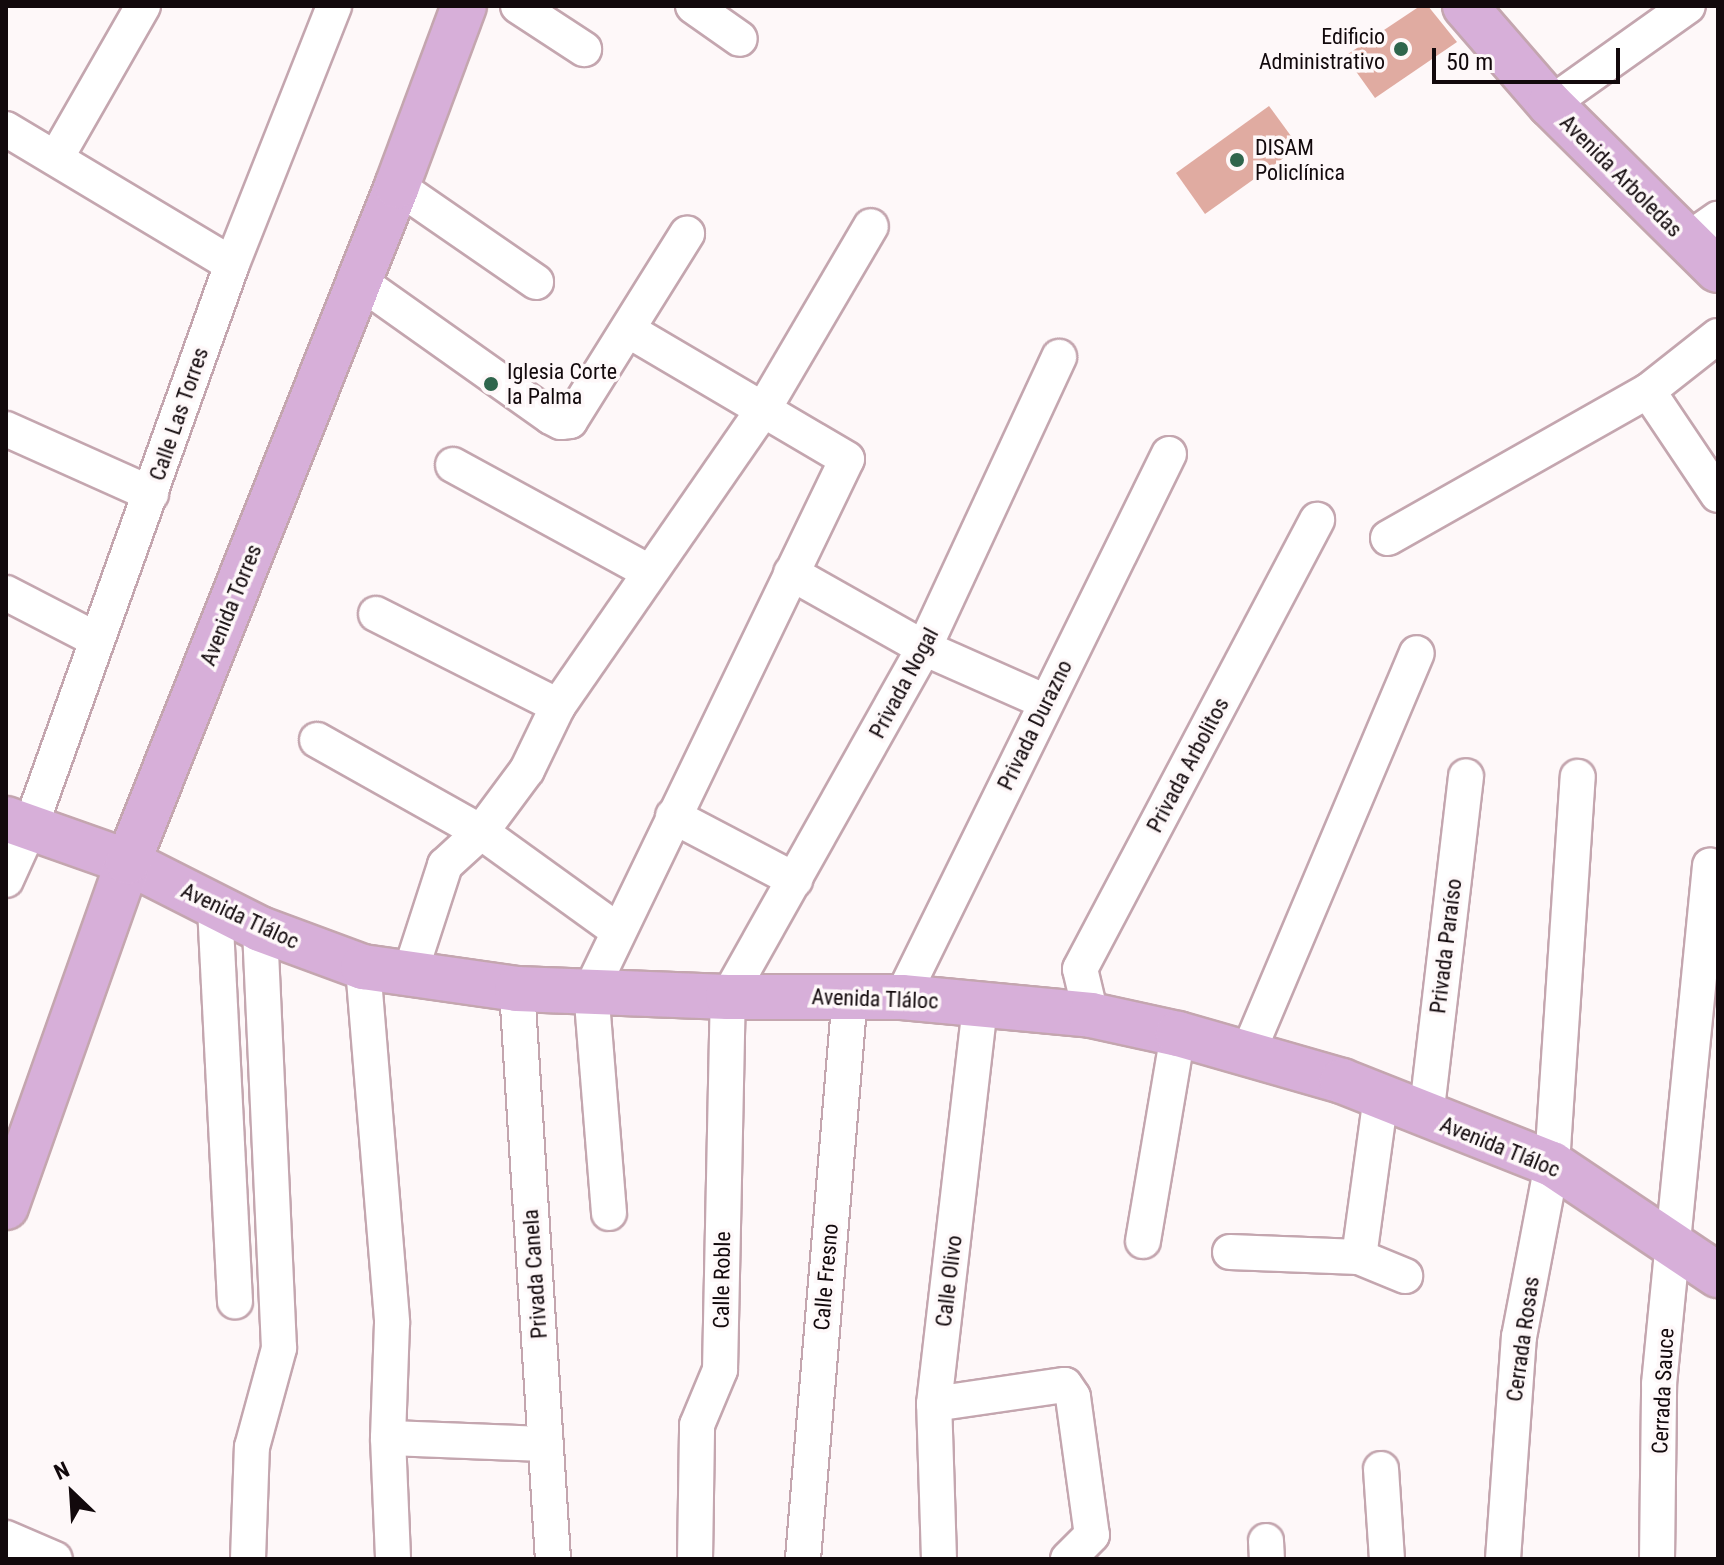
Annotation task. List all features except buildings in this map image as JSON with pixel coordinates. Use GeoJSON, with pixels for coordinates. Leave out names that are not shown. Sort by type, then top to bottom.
{"type":"FeatureCollection","features":[{"type":"Feature","properties":{"kind":"main road","name":"Avenida Torres"},"geometry":{"type":"LineString","coordinates":[[6,1207],[128,862],[397,186],[464,6]]}},
{"type":"Feature","properties":{"kind":"main road","name":"Avenida Arboledas"},"geometry":{"type":"LineString","coordinates":[[1465,6],[1550,104],[1702,230],[1718,270]]}},
{"type":"Feature","properties":{"kind":"main road","name":"Avenida Tláloc"},"geometry":{"type":"LineString","coordinates":[[18,822],[128,862],[260,929],[363,967],[517,989],[728,997],[902,997],[1091,1015],[1178,1034],[1342,1081],[1426,1117],[1552,1164],[1718,1275]]}},
{"type":"Feature","properties":{"kind":"street"},"geometry":{"type":"LineString","coordinates":[[56,158],[143,6]]}},
{"type":"Feature","properties":{"kind":"street","name":"Calle Las Torres"},"geometry":{"type":"LineString","coordinates":[[6,880],[18,822],[95,639],[151,494],[232,264],[334,6]]}},
{"type":"Feature","properties":{"kind":"street"},"geometry":{"type":"LineString","coordinates":[[518,6],[584,49]]}},
{"type":"Feature","properties":{"kind":"street"},"geometry":{"type":"LineString","coordinates":[[693,6],[740,39]]}},
{"type":"Feature","properties":{"kind":"street"},"geometry":{"type":"LineString","coordinates":[[1550,104],[1688,6]]}},
{"type":"Feature","properties":{"kind":"street"},"geometry":{"type":"LineString","coordinates":[[6,129],[232,264]]}},
{"type":"Feature","properties":{"kind":"street"},"geometry":{"type":"LineString","coordinates":[[397,186],[536,282]]}},
{"type":"Feature","properties":{"kind":"street"},"geometry":{"type":"LineString","coordinates":[[410,973],[445,865],[481,832],[527,770],[558,706],[763,410],[871,226]]}},
{"type":"Feature","properties":{"kind":"street"},"geometry":{"type":"LineString","coordinates":[[359,281],[561,422],[570,421],[687,234]]}},
{"type":"Feature","properties":{"kind":"street"},"geometry":{"type":"LineString","coordinates":[[609,1213],[591,990],[617,930],[847,459],[628,330]]}},
{"type":"Feature","properties":{"kind":"street"},"geometry":{"type":"LineString","coordinates":[[1388,538],[1648,391],[1718,336]]}},
{"type":"Feature","properties":{"kind":"street","name":"Privada Nogal"},"geometry":{"type":"LineString","coordinates":[[728,997],[924,648],[1059,357]]}},
{"type":"Feature","properties":{"kind":"street"},"geometry":{"type":"LineString","coordinates":[[1648,391],[1718,495]]}},
{"type":"Feature","properties":{"kind":"street"},"geometry":{"type":"LineString","coordinates":[[6,429],[151,494]]}},
{"type":"Feature","properties":{"kind":"street","name":"Privada Durazno"},"geometry":{"type":"LineString","coordinates":[[902,997],[1169,454]]}},
{"type":"Feature","properties":{"kind":"street"},"geometry":{"type":"LineString","coordinates":[[453,465],[649,572]]}},
{"type":"Feature","properties":{"kind":"street","name":"Privada Arbolitos"},"geometry":{"type":"LineString","coordinates":[[1091,1015],[1080,969],[1317,520]]}},
{"type":"Feature","properties":{"kind":"street"},"geometry":{"type":"LineString","coordinates":[[791,573],[924,648],[1046,702]]}},
{"type":"Feature","properties":{"kind":"street"},"geometry":{"type":"LineString","coordinates":[[6,593],[95,639]]}},
{"type":"Feature","properties":{"kind":"street"},"geometry":{"type":"LineString","coordinates":[[376,614],[558,706]]}},
{"type":"Feature","properties":{"kind":"street"},"geometry":{"type":"LineString","coordinates":[[1247,1055],[1417,653]]}},
{"type":"Feature","properties":{"kind":"street"},"geometry":{"type":"LineString","coordinates":[[317,740],[481,832],[617,930]]}},
{"type":"Feature","properties":{"kind":"street","name":"Privada Paraíso"},"geometry":{"type":"LineString","coordinates":[[1426,1117],[1466,776]]}},
{"type":"Feature","properties":{"kind":"street","name":"Cerrada Rosas"},"geometry":{"type":"LineString","coordinates":[[1503,1559],[1519,1337],[1552,1164],[1578,777]]}},
{"type":"Feature","properties":{"kind":"street"},"geometry":{"type":"LineString","coordinates":[[673,816],[795,880]]}},
{"type":"Feature","properties":{"kind":"street","name":"Cerrada Sauce"},"geometry":{"type":"LineString","coordinates":[[1658,1547],[1659,1384],[1675,1247],[1710,866]]}},
{"type":"Feature","properties":{"kind":"street"},"geometry":{"type":"LineString","coordinates":[[215,907],[235,1301]]}},
{"type":"Feature","properties":{"kind":"street"},"geometry":{"type":"LineString","coordinates":[[248,1559],[252,1447],[279,1348],[260,929]]}},
{"type":"Feature","properties":{"kind":"street"},"geometry":{"type":"LineString","coordinates":[[363,967],[392,1323],[388,1438],[393,1559]]}},
{"type":"Feature","properties":{"kind":"street","name":"Privada Canela"},"geometry":{"type":"LineString","coordinates":[[517,989],[553,1559]]}},
{"type":"Feature","properties":{"kind":"street","name":"Calle Fresno"},"geometry":{"type":"LineString","coordinates":[[803,1559],[850,995]]}},
{"type":"Feature","properties":{"kind":"street","name":"Calle Roble"},"geometry":{"type":"LineString","coordinates":[[695,1559],[697,1425],[720,1370],[728,997]]}},
{"type":"Feature","properties":{"kind":"street","name":"Calle Olivo"},"geometry":{"type":"LineString","coordinates":[[939,1559],[934,1404],[980,1005]]}},
{"type":"Feature","properties":{"kind":"street"},"geometry":{"type":"LineString","coordinates":[[1143,1241],[1178,1034]]}},
{"type":"Feature","properties":{"kind":"street"},"geometry":{"type":"LineString","coordinates":[[1359,1257],[1381,1097]]}},
{"type":"Feature","properties":{"kind":"street"},"geometry":{"type":"LineString","coordinates":[[1230,1252],[1359,1257],[1405,1276]]}},
{"type":"Feature","properties":{"kind":"street"},"geometry":{"type":"LineString","coordinates":[[934,1404],[1065,1385],[1073,1397],[1092,1535],[1068,1559]]}},
{"type":"Feature","properties":{"kind":"street"},"geometry":{"type":"LineString","coordinates":[[388,1438],[546,1444]]}},
{"type":"Feature","properties":{"kind":"street"},"geometry":{"type":"LineString","coordinates":[[1381,1469],[1387,1559]]}},
{"type":"Feature","properties":{"kind":"street"},"geometry":{"type":"LineString","coordinates":[[6,1538],[55,1559]]}},
{"type":"Feature","properties":{"kind":"place","name":"Edificio Administrativo"},"geometry":{"type":"Point","coordinates":[1401,49]}},
{"type":"Feature","properties":{"kind":"place","name":"DISAM Policlínica"},"geometry":{"type":"Point","coordinates":[1237,160]}},
{"type":"Feature","properties":{"kind":"place","name":"Iglesia Corte la Palma"},"geometry":{"type":"Point","coordinates":[491,384]}}]}
